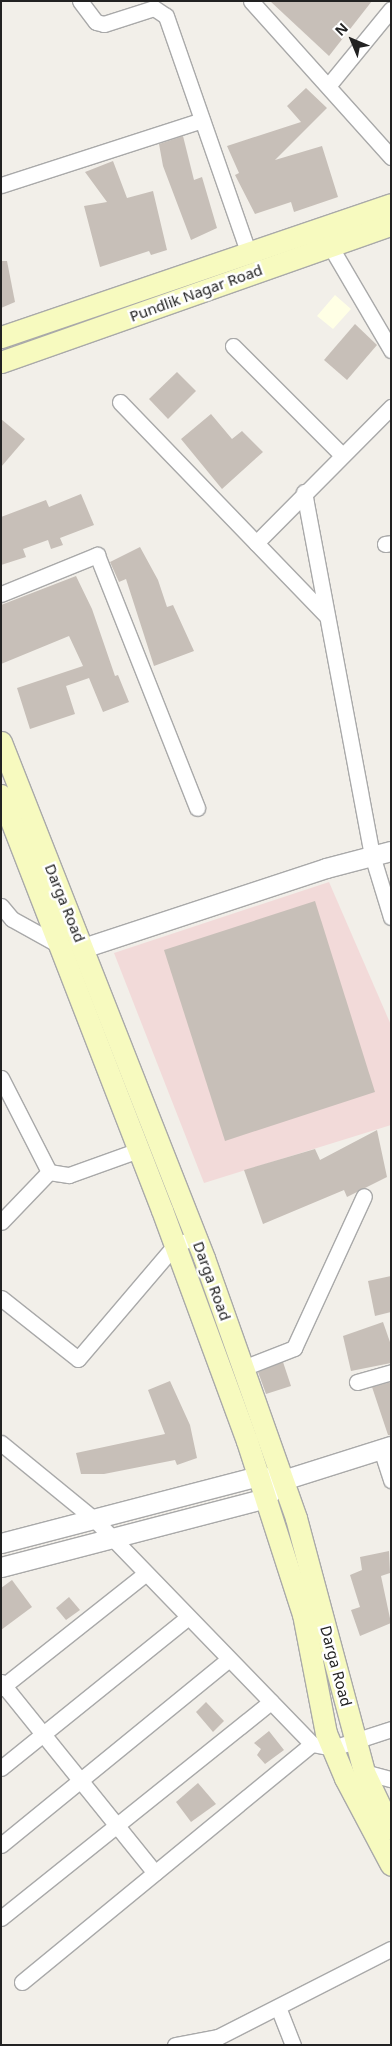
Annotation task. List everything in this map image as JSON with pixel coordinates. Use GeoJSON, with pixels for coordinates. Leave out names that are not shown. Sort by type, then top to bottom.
{"type":"FeatureCollection","features":[{"type":"Feature","properties":{"kind":"main road","name":"Pundlik Nagar Road"},"geometry":{"type":"LineString","coordinates":[[1,337],[391,204]]}},
{"type":"Feature","properties":{"kind":"main road","name":"Pundlik Nagar Road"},"geometry":{"type":"LineString","coordinates":[[1,362],[391,225]]}},
{"type":"Feature","properties":{"kind":"main road"},"geometry":{"type":"LineString","coordinates":[[87,307],[94,330]]}},
{"type":"Feature","properties":{"kind":"main road","name":"Darga Road"},"geometry":{"type":"LineString","coordinates":[[1,742],[196,1236],[283,1480],[364,1772],[391,1829]]}},
{"type":"Feature","properties":{"kind":"main road","name":"Darga Road"},"geometry":{"type":"LineString","coordinates":[[1,795],[139,1150],[266,1498],[303,1614],[322,1746],[391,1865]]}},
{"type":"Feature","properties":{"kind":"street"},"geometry":{"type":"LineString","coordinates":[[80,1],[90,18],[104,24],[154,8],[161,10],[248,252]]}},
{"type":"Feature","properties":{"kind":"street"},"geometry":{"type":"LineString","coordinates":[[257,3],[391,156]]}},
{"type":"Feature","properties":{"kind":"street"},"geometry":{"type":"LineString","coordinates":[[328,86],[391,9]]}},
{"type":"Feature","properties":{"kind":"street"},"geometry":{"type":"LineString","coordinates":[[1,185],[202,120]]}},
{"type":"Feature","properties":{"kind":"street"},"geometry":{"type":"LineString","coordinates":[[320,227],[391,350]]}},
{"type":"Feature","properties":{"kind":"street"},"geometry":{"type":"LineString","coordinates":[[233,346],[342,455]]}},
{"type":"Feature","properties":{"kind":"street"},"geometry":{"type":"LineString","coordinates":[[120,402],[327,616]]}},
{"type":"Feature","properties":{"kind":"street"},"geometry":{"type":"LineString","coordinates":[[256,543],[304,492],[391,406]]}},
{"type":"Feature","properties":{"kind":"street"},"geometry":{"type":"LineString","coordinates":[[304,492],[372,856],[391,917]]}},
{"type":"Feature","properties":{"kind":"street"},"geometry":{"type":"LineString","coordinates":[[1,594],[97,555],[197,808]]}},
{"type":"Feature","properties":{"kind":"street"},"geometry":{"type":"LineString","coordinates":[[1,906],[12,919],[60,946],[83,948],[391,851]]}},
{"type":"Feature","properties":{"kind":"street"},"geometry":{"type":"LineString","coordinates":[[1,1078],[50,1172]]}},
{"type":"Feature","properties":{"kind":"street"},"geometry":{"type":"LineString","coordinates":[[50,1172],[69,1175],[139,1150]]}},
{"type":"Feature","properties":{"kind":"street"},"geometry":{"type":"LineString","coordinates":[[1,1222],[50,1172]]}},
{"type":"Feature","properties":{"kind":"street"},"geometry":{"type":"LineString","coordinates":[[243,1368],[294,1348],[364,1196]]}},
{"type":"Feature","properties":{"kind":"street"},"geometry":{"type":"LineString","coordinates":[[1,1298],[78,1359],[175,1246],[196,1236]]}},
{"type":"Feature","properties":{"kind":"street"},"geometry":{"type":"LineString","coordinates":[[357,1382],[391,1372]]}},
{"type":"Feature","properties":{"kind":"street"},"geometry":{"type":"LineString","coordinates":[[1,1443],[94,1519],[272,1702],[322,1746]]}},
{"type":"Feature","properties":{"kind":"street"},"geometry":{"type":"LineString","coordinates":[[1,1543],[258,1476],[283,1480],[386,1448],[391,1480]]}},
{"type":"Feature","properties":{"kind":"street"},"geometry":{"type":"LineString","coordinates":[[1,1567],[266,1498],[283,1480]]}},
{"type":"Feature","properties":{"kind":"street"},"geometry":{"type":"LineString","coordinates":[[146,1573],[2,1685],[43,1733],[155,1873]]}},
{"type":"Feature","properties":{"kind":"street"},"geometry":{"type":"LineString","coordinates":[[1,1768],[188,1617]]}},
{"type":"Feature","properties":{"kind":"street"},"geometry":{"type":"LineString","coordinates":[[1,1845],[229,1659]]}},
{"type":"Feature","properties":{"kind":"street"},"geometry":{"type":"LineString","coordinates":[[1,1918],[272,1702]]}},
{"type":"Feature","properties":{"kind":"street"},"geometry":{"type":"LineString","coordinates":[[22,1982],[155,1873],[322,1746],[356,1742],[391,1729]]}},
{"type":"Feature","properties":{"kind":"street"},"geometry":{"type":"LineString","coordinates":[[364,1772],[391,1779]]}},
{"type":"Feature","properties":{"kind":"street"},"geometry":{"type":"LineString","coordinates":[[175,2045],[218,2037],[391,1949]]}},
{"type":"Feature","properties":{"kind":"street"},"geometry":{"type":"LineString","coordinates":[[278,2007],[294,2045]]}},
{"type":"Feature","properties":{"kind":"shaded area"},"geometry":{"type":"Polygon","coordinates":[[[335,295],[351,309],[333,329],[317,316],[335,295]]]}},
{"type":"Feature","properties":{"kind":"shaded area"},"geometry":{"type":"Polygon","coordinates":[[[329,882],[391,1025],[391,1125],[204,1183],[114,953],[329,882]]]}},
{"type":"Feature","properties":{"kind":"building"},"geometry":{"type":"Polygon","coordinates":[[[270,1],[372,1],[329,56],[270,1]]]}},
{"type":"Feature","properties":{"kind":"building"},"geometry":{"type":"Polygon","coordinates":[[[306,88],[327,108],[275,160],[322,146],[338,197],[294,212],[291,202],[255,214],[235,175],[239,173],[227,146],[301,122],[287,106],[306,88]]]}},
{"type":"Feature","properties":{"kind":"building"},"geometry":{"type":"Polygon","coordinates":[[[183,136],[194,180],[202,177],[217,228],[191,240],[163,166],[159,144],[183,136]]]}},
{"type":"Feature","properties":{"kind":"building"},"geometry":{"type":"Polygon","coordinates":[[[113,161],[127,198],[153,191],[167,250],[151,255],[149,251],[100,267],[84,206],[107,202],[85,172],[113,161]]]}},
{"type":"Feature","properties":{"kind":"building"},"geometry":{"type":"Polygon","coordinates":[[[1,261],[7,261],[15,302],[1,308],[1,261]]]}},
{"type":"Feature","properties":{"kind":"building"},"geometry":{"type":"Polygon","coordinates":[[[355,324],[377,345],[347,380],[324,360],[355,324]]]}},
{"type":"Feature","properties":{"kind":"building"},"geometry":{"type":"Polygon","coordinates":[[[177,372],[196,391],[168,419],[149,399],[177,372]]]}},
{"type":"Feature","properties":{"kind":"building"},"geometry":{"type":"Polygon","coordinates":[[[211,414],[232,439],[242,431],[263,452],[222,489],[181,439],[211,414]]]}},
{"type":"Feature","properties":{"kind":"building"},"geometry":{"type":"Polygon","coordinates":[[[1,419],[25,439],[1,467],[1,419]]]}},
{"type":"Feature","properties":{"kind":"building"},"geometry":{"type":"Polygon","coordinates":[[[81,494],[94,525],[60,538],[63,545],[51,549],[48,540],[23,549],[26,557],[1,565],[1,517],[46,500],[49,507],[81,494]]]}},
{"type":"Feature","properties":{"kind":"building"},"geometry":{"type":"Polygon","coordinates":[[[140,547],[158,580],[167,607],[173,605],[194,651],[154,666],[126,579],[119,582],[110,562],[140,547]]]}},
{"type":"Feature","properties":{"kind":"building"},"geometry":{"type":"Polygon","coordinates":[[[76,576],[92,609],[115,676],[118,675],[129,702],[103,712],[89,678],[66,686],[75,714],[30,729],[17,688],[83,666],[69,636],[1,664],[1,605],[76,576]]]}},
{"type":"Feature","properties":{"kind":"building"},"geometry":{"type":"Polygon","coordinates":[[[315,901],[375,1092],[225,1141],[164,950],[315,901]]]}},
{"type":"Feature","properties":{"kind":"building"},"geometry":{"type":"Polygon","coordinates":[[[377,1130],[387,1177],[347,1197],[344,1190],[263,1224],[244,1170],[315,1149],[320,1160],[377,1130]]]}},
{"type":"Feature","properties":{"kind":"building"},"geometry":{"type":"Polygon","coordinates":[[[391,1276],[391,1312],[375,1316],[368,1281],[391,1276]]]}},
{"type":"Feature","properties":{"kind":"building"},"geometry":{"type":"Polygon","coordinates":[[[383,1322],[391,1345],[391,1363],[351,1371],[343,1336],[383,1322]]]}},
{"type":"Feature","properties":{"kind":"building"},"geometry":{"type":"Polygon","coordinates":[[[283,1362],[291,1386],[266,1394],[258,1372],[283,1362]]]}},
{"type":"Feature","properties":{"kind":"building"},"geometry":{"type":"Polygon","coordinates":[[[170,1381],[190,1425],[197,1458],[177,1465],[175,1460],[104,1474],[81,1474],[76,1453],[165,1434],[148,1390],[170,1381]]]}},
{"type":"Feature","properties":{"kind":"building"},"geometry":{"type":"Polygon","coordinates":[[[391,1382],[391,1435],[388,1435],[372,1387],[391,1382]]]}},
{"type":"Feature","properties":{"kind":"building"},"geometry":{"type":"Polygon","coordinates":[[[389,1551],[390,1573],[381,1576],[391,1623],[360,1636],[351,1610],[360,1607],[350,1575],[362,1570],[360,1557],[389,1551]]]}},
{"type":"Feature","properties":{"kind":"building"},"geometry":{"type":"Polygon","coordinates":[[[12,1580],[32,1607],[1,1630],[1,1588],[12,1580]]]}},
{"type":"Feature","properties":{"kind":"building"},"geometry":{"type":"Polygon","coordinates":[[[69,1597],[80,1610],[66,1620],[56,1608],[69,1597]]]}},
{"type":"Feature","properties":{"kind":"building"},"geometry":{"type":"Polygon","coordinates":[[[206,1702],[224,1721],[213,1732],[196,1712],[206,1702]]]}},
{"type":"Feature","properties":{"kind":"building"},"geometry":{"type":"Polygon","coordinates":[[[269,1731],[284,1750],[265,1764],[257,1755],[261,1749],[254,1743],[269,1731]]]}},
{"type":"Feature","properties":{"kind":"building"},"geometry":{"type":"Polygon","coordinates":[[[198,1783],[216,1804],[191,1822],[176,1802],[198,1783]]]}}]}
